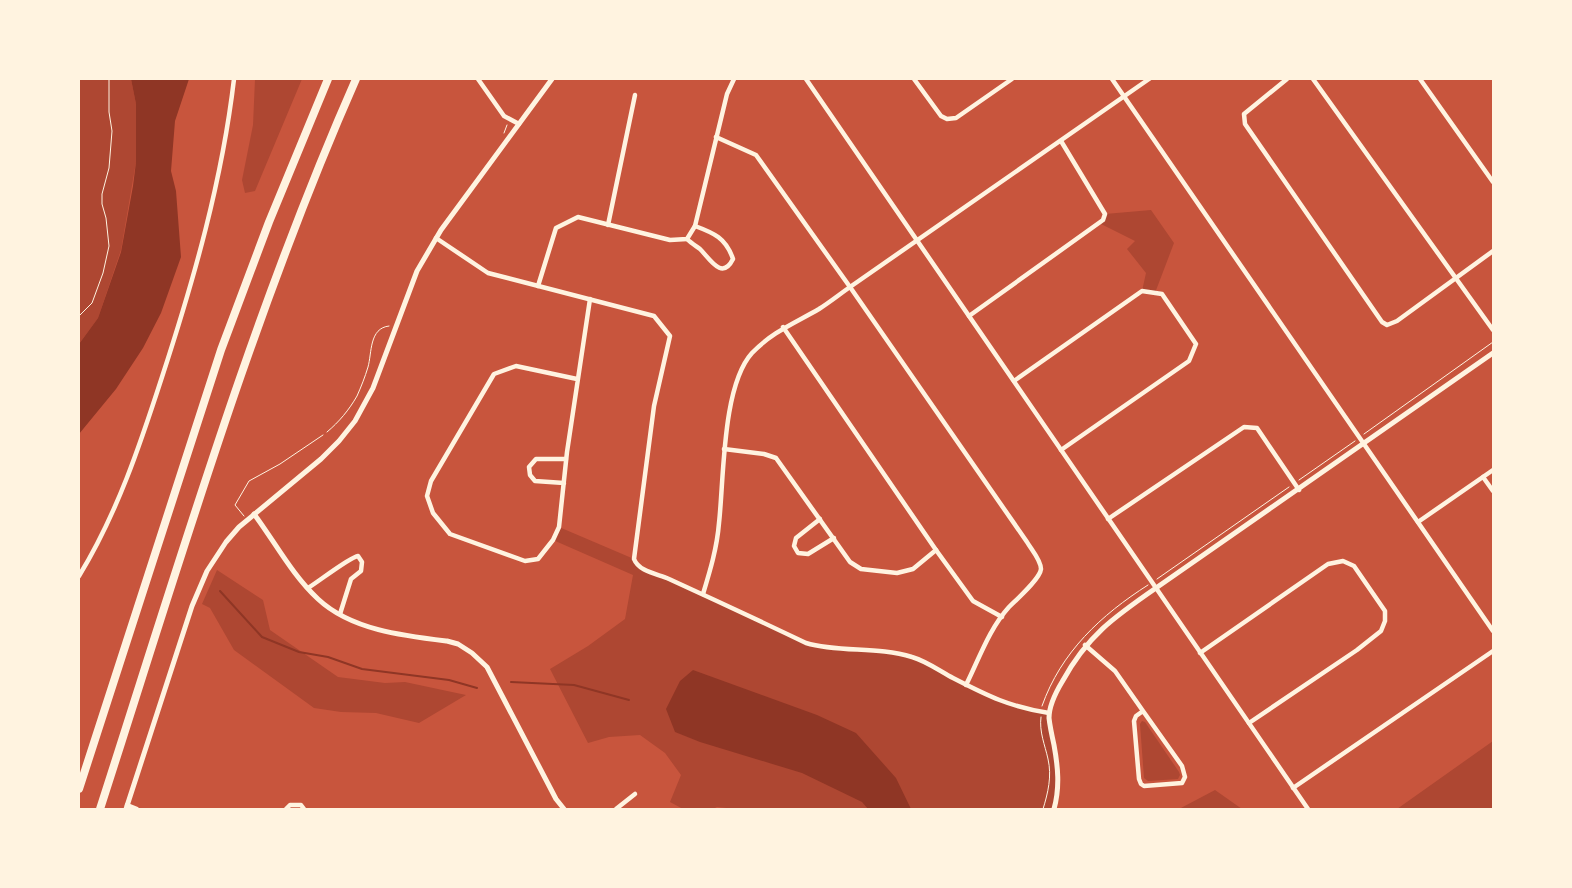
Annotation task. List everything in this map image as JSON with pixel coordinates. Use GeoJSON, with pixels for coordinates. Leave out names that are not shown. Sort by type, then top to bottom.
{"type":"FeatureCollection","features":[{"type":"Feature","properties":{"kind":"highway"},"geometry":{"type":"LineString","coordinates":[[79,789],[221,350],[273,213],[328,79]]}},
{"type":"Feature","properties":{"kind":"highway"},"geometry":{"type":"LineString","coordinates":[[100,809],[216,449],[263,310],[316,172],[356,79]]}},
{"type":"Feature","properties":{"kind":"street"},"geometry":{"type":"LineString","coordinates":[[79,576],[101,537],[122,492],[183,311],[215,194],[234,79]]}},
{"type":"Feature","properties":{"kind":"street"},"geometry":{"type":"LineString","coordinates":[[478,79],[504,116],[519,124]]}},
{"type":"Feature","properties":{"kind":"street"},"geometry":{"type":"LineString","coordinates":[[137,809],[127,807],[185,625],[201,583],[226,542],[254,514],[328,453],[355,421],[373,388],[417,271],[436,238],[552,79]]}},
{"type":"Feature","properties":{"kind":"street"},"geometry":{"type":"LineString","coordinates":[[687,239],[695,226],[727,94],[734,79]]}},
{"type":"Feature","properties":{"kind":"street"},"geometry":{"type":"LineString","coordinates":[[806,79],[1308,809]]}},
{"type":"Feature","properties":{"kind":"street"},"geometry":{"type":"LineString","coordinates":[[914,79],[941,116],[947,119],[956,118],[1012,79]]}},
{"type":"Feature","properties":{"kind":"street"},"geometry":{"type":"LineString","coordinates":[[1112,79],[1493,631]]}},
{"type":"Feature","properties":{"kind":"street"},"geometry":{"type":"LineString","coordinates":[[703,594],[712,563],[719,524],[724,449],[731,406],[742,369],[750,355],[783,327],[818,309],[1149,79]]}},
{"type":"Feature","properties":{"kind":"street"},"geometry":{"type":"LineString","coordinates":[[1287,79],[1244,114],[1245,124],[1384,324],[1393,323],[1493,251]]}},
{"type":"Feature","properties":{"kind":"street"},"geometry":{"type":"LineString","coordinates":[[1313,79],[1493,330]]}},
{"type":"Feature","properties":{"kind":"street"},"geometry":{"type":"LineString","coordinates":[[1420,79],[1493,182]]}},
{"type":"Feature","properties":{"kind":"street"},"geometry":{"type":"LineString","coordinates":[[608,225],[635,95]]}},
{"type":"Feature","properties":{"kind":"street"},"geometry":{"type":"LineString","coordinates":[[716,136],[756,155],[850,287],[1038,560],[1041,569],[1037,577],[1002,617],[992,632],[966,685]]}},
{"type":"Feature","properties":{"kind":"street"},"geometry":{"type":"LineString","coordinates":[[969,316],[1103,220],[1105,214],[1061,141]]}},
{"type":"Feature","properties":{"kind":"street"},"geometry":{"type":"LineString","coordinates":[[538,286],[556,228],[578,217],[670,240],[687,239],[700,249],[716,267],[725,268],[730,265],[733,259],[730,250],[717,234],[695,226]]}},
{"type":"Feature","properties":{"kind":"street"},"geometry":{"type":"LineString","coordinates":[[436,238],[488,273],[654,316],[670,336],[654,406],[634,559],[640,568],[657,573],[806,643],[822,648],[884,650],[913,657],[997,700],[1017,707],[1050,714]]}},
{"type":"Feature","properties":{"kind":"street"},"geometry":{"type":"LineString","coordinates":[[1014,381],[1142,291],[1162,294],[1168,302],[1196,344],[1188,362],[1061,450]]}},
{"type":"Feature","properties":{"kind":"street"},"geometry":{"type":"LineString","coordinates":[[577,379],[516,366],[494,374],[431,481],[427,496],[433,513],[450,534],[525,561],[538,559],[553,540],[559,527],[566,459],[590,299]]}},
{"type":"Feature","properties":{"kind":"street"},"geometry":{"type":"LineString","coordinates":[[783,327],[973,601],[1002,617]]}},
{"type":"Feature","properties":{"kind":"street"},"geometry":{"type":"LineString","coordinates":[[1054,809],[1059,780],[1050,714],[1060,686],[1085,645],[1106,624],[1156,588],[1493,353]]}},
{"type":"Feature","properties":{"kind":"street"},"geometry":{"type":"LineString","coordinates":[[1108,519],[1244,426],[1257,428],[1299,490]]}},
{"type":"Feature","properties":{"kind":"street"},"geometry":{"type":"LineString","coordinates":[[724,449],[764,454],[776,458],[850,562],[861,569],[897,573],[913,569],[936,550]]}},
{"type":"Feature","properties":{"kind":"street"},"geometry":{"type":"LineString","coordinates":[[564,483],[535,481],[530,475],[529,467],[536,459],[566,459]]}},
{"type":"Feature","properties":{"kind":"street"},"geometry":{"type":"LineString","coordinates":[[1418,522],[1493,470]]}},
{"type":"Feature","properties":{"kind":"street"},"geometry":{"type":"LineString","coordinates":[[1483,477],[1493,491]]}},
{"type":"Feature","properties":{"kind":"street"},"geometry":{"type":"LineString","coordinates":[[254,514],[308,588],[323,603],[340,614],[364,626],[381,631],[458,644],[480,659],[487,667],[500,690],[556,799],[564,809]]}},
{"type":"Feature","properties":{"kind":"street"},"geometry":{"type":"LineString","coordinates":[[820,519],[796,538],[794,546],[796,550],[802,554],[808,554],[834,538]]}},
{"type":"Feature","properties":{"kind":"street"},"geometry":{"type":"LineString","coordinates":[[308,588],[352,557],[358,556],[362,562],[361,571],[351,579],[340,614]]}},
{"type":"Feature","properties":{"kind":"street"},"geometry":{"type":"LineString","coordinates":[[1200,653],[1328,564],[1343,561],[1354,566],[1385,611],[1385,621],[1381,631],[1357,650],[1249,723]]}},
{"type":"Feature","properties":{"kind":"street"},"geometry":{"type":"LineString","coordinates":[[1085,645],[1115,672],[1183,769],[1185,777],[1182,783],[1144,786],[1140,782],[1134,722],[1136,716],[1142,711]]}},
{"type":"Feature","properties":{"kind":"street"},"geometry":{"type":"LineString","coordinates":[[1293,788],[1493,651]]}},
{"type":"Feature","properties":{"kind":"street"},"geometry":{"type":"LineString","coordinates":[[616,809],[635,794]]}},
{"type":"Feature","properties":{"kind":"street"},"geometry":{"type":"LineString","coordinates":[[286,809],[290,805],[301,805],[304,809]]}},
{"type":"Feature","properties":{"kind":"path"},"geometry":{"type":"LineString","coordinates":[[79,316],[92,303],[103,272],[109,246],[106,218],[102,204],[102,194],[109,168],[112,131],[109,112],[108,79]]}},
{"type":"Feature","properties":{"kind":"path"},"geometry":{"type":"LineString","coordinates":[[327,432],[340,420],[354,401],[368,367],[374,340],[380,329],[389,326]]}},
{"type":"Feature","properties":{"kind":"path"},"geometry":{"type":"LineString","coordinates":[[1369,430],[1493,342]]}},
{"type":"Feature","properties":{"kind":"path"},"geometry":{"type":"LineString","coordinates":[[244,516],[235,505],[249,481],[280,464],[323,435]]}},
{"type":"Feature","properties":{"kind":"path"},"geometry":{"type":"LineString","coordinates":[[1303,477],[1350,444]]}},
{"type":"Feature","properties":{"kind":"path"},"geometry":{"type":"LineString","coordinates":[[1161,576],[1286,489]]}},
{"type":"Feature","properties":{"kind":"path"},"geometry":{"type":"LineString","coordinates":[[1040,720],[1041,736],[1049,772],[1048,789],[1043,809]]}},
{"type":"Feature","properties":{"kind":"shaded area"},"geometry":{"type":"Polygon","coordinates":[[[79,79],[131,79],[136,104],[136,162],[121,250],[98,318],[79,344],[79,79]]]}},
{"type":"Feature","properties":{"kind":"shaded area"},"geometry":{"type":"Polygon","coordinates":[[[131,79],[189,79],[175,121],[171,171],[176,191],[181,257],[161,313],[143,348],[116,389],[79,434],[79,344],[98,318],[121,252],[133,186],[136,162],[136,104],[131,79]]]}},
{"type":"Feature","properties":{"kind":"shaded area"},"geometry":{"type":"Polygon","coordinates":[[[255,79],[302,79],[255,191],[245,193],[242,180],[253,125],[255,79]]]}},
{"type":"Feature","properties":{"kind":"shaded area"},"geometry":{"type":"Polygon","coordinates":[[[1151,210],[1174,243],[1155,293],[1142,291],[1146,273],[1127,249],[1135,241],[1099,223],[1105,214],[1151,210]]]}},
{"type":"Feature","properties":{"kind":"shaded area"},"geometry":{"type":"Polygon","coordinates":[[[559,527],[634,559],[636,564],[806,643],[822,648],[884,651],[913,657],[997,700],[1049,713],[1057,766],[1054,809],[736,809],[717,807],[713,809],[683,809],[670,802],[681,775],[665,753],[640,735],[609,737],[588,743],[550,669],[588,646],[625,619],[633,575],[553,540],[559,527]]]}},
{"type":"Feature","properties":{"kind":"shaded area"},"geometry":{"type":"Polygon","coordinates":[[[217,570],[263,600],[270,630],[338,677],[385,683],[405,682],[466,695],[419,723],[376,713],[341,712],[314,708],[234,650],[210,608],[202,604],[217,570]]]}},
{"type":"Feature","properties":{"kind":"shaded area"},"geometry":{"type":"Polygon","coordinates":[[[693,670],[817,715],[856,733],[896,778],[911,809],[868,809],[862,802],[802,773],[700,742],[675,732],[666,709],[680,681],[693,670]]]}},
{"type":"Feature","properties":{"kind":"shaded area"},"geometry":{"type":"Polygon","coordinates":[[[1142,721],[1145,722],[1179,772],[1178,779],[1148,781],[1144,778],[1140,724],[1142,721]]]}},
{"type":"Feature","properties":{"kind":"shaded area"},"geometry":{"type":"Polygon","coordinates":[[[1493,741],[1493,808],[1397,809],[1493,741]]]}},
{"type":"Feature","properties":{"kind":"shaded area"},"geometry":{"type":"Polygon","coordinates":[[[1215,790],[1242,809],[1179,809],[1215,790]]]}},
{"type":"Feature","properties":{"kind":"waterway"},"geometry":{"type":"LineString","coordinates":[[220,591],[262,637],[299,652],[328,657],[362,669],[449,680],[477,688]]}},
{"type":"Feature","properties":{"kind":"waterway"},"geometry":{"type":"LineString","coordinates":[[511,682],[574,685],[629,700]]}}]}
